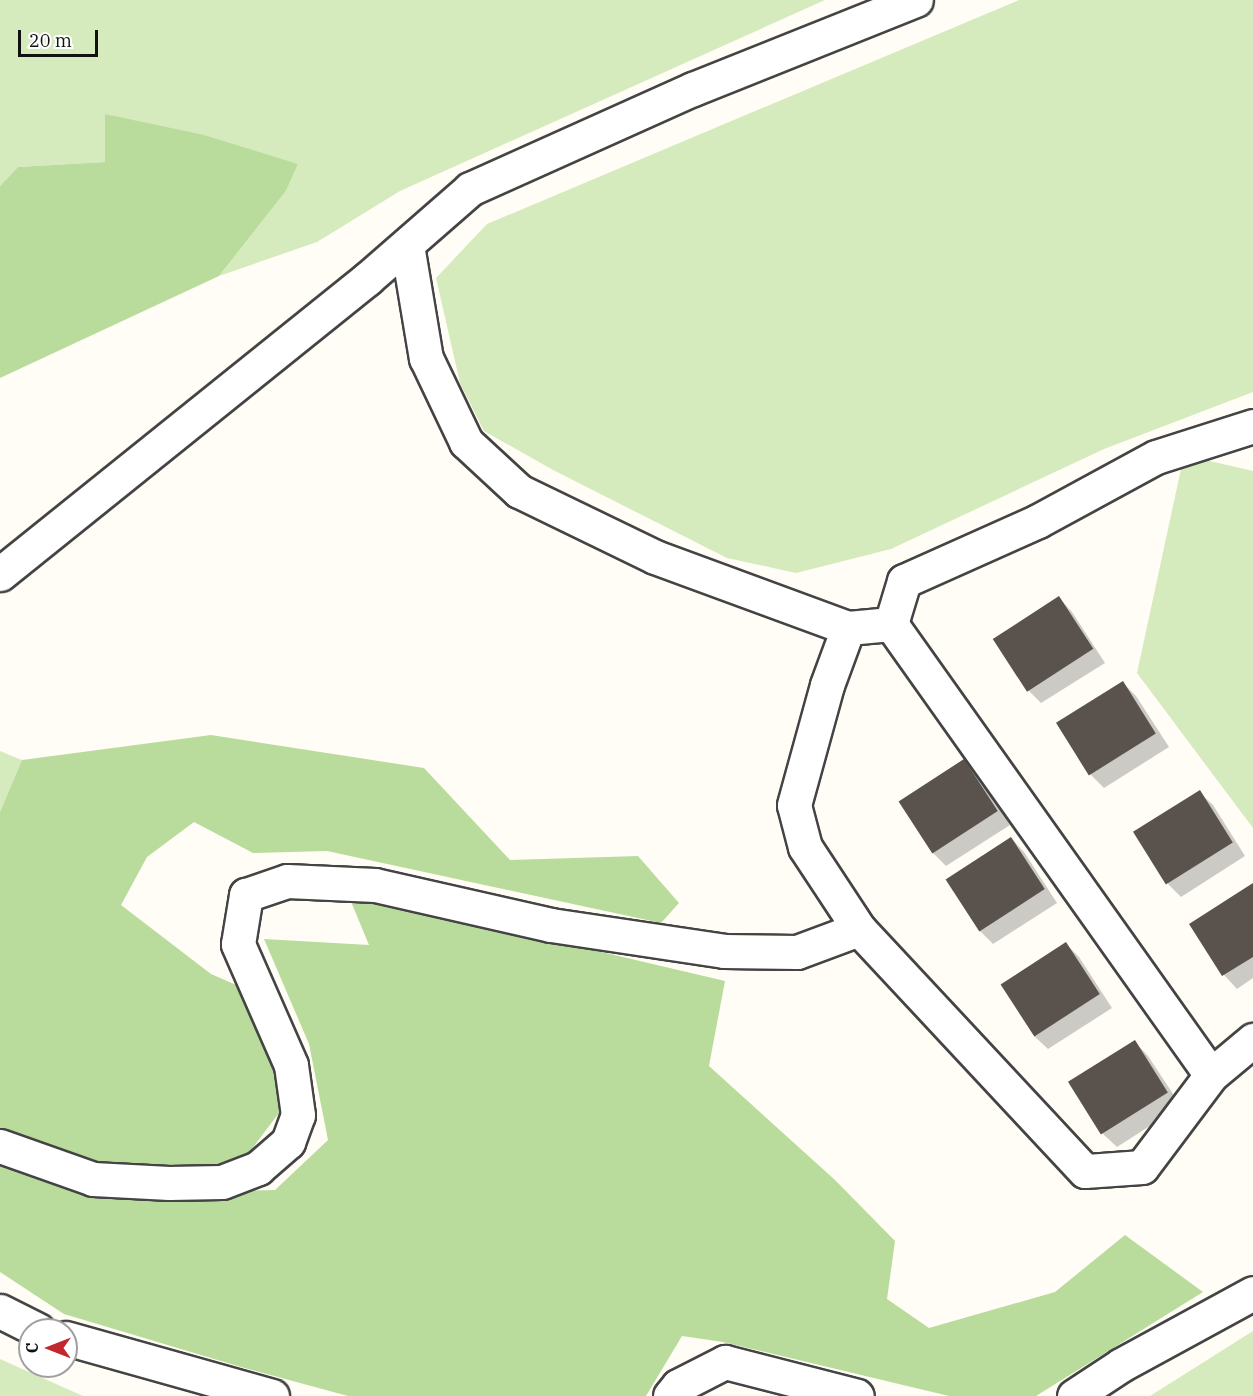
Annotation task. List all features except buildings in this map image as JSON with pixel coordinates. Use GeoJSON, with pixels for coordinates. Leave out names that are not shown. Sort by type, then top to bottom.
{"type":"FeatureCollection","features":[{"type":"Feature","properties":{"kind":"lane"},"geometry":{"type":"LineString","coordinates":[[0,574],[407,245],[470,189],[693,89],[916,0]]}},
{"type":"Feature","properties":{"kind":"lane"},"geometry":{"type":"LineString","coordinates":[[407,245],[426,358],[466,442],[519,491],[655,557],[848,628],[891,624]]}},
{"type":"Feature","properties":{"kind":"lane"},"geometry":{"type":"LineString","coordinates":[[891,624],[904,581],[1038,521],[1155,457],[1253,426]]}},
{"type":"Feature","properties":{"kind":"lane"},"geometry":{"type":"LineString","coordinates":[[891,624],[1211,1075]]}},
{"type":"Feature","properties":{"kind":"lane"},"geometry":{"type":"LineString","coordinates":[[848,628],[827,685],[794,805],[805,847],[859,929],[1085,1171],[1142,1167],[1211,1075],[1253,1040]]}},
{"type":"Feature","properties":{"kind":"lane"},"geometry":{"type":"LineString","coordinates":[[0,1146],[93,1179],[169,1183],[222,1182],[258,1168],[288,1142],[298,1115],[291,1065],[238,944],[246,895],[287,881],[375,885],[551,925],[724,951],[797,952],[859,929]]}},
{"type":"Feature","properties":{"kind":"lane"},"geometry":{"type":"LineString","coordinates":[[1074,1396],[1121,1365],[1253,1293]]}},
{"type":"Feature","properties":{"kind":"lane"},"geometry":{"type":"LineString","coordinates":[[0,1311],[18,1320]]}},
{"type":"Feature","properties":{"kind":"lane"},"geometry":{"type":"LineString","coordinates":[[78,1341],[272,1396]]}},
{"type":"Feature","properties":{"kind":"lane"},"geometry":{"type":"LineString","coordinates":[[670,1396],[678,1386],[725,1362],[856,1396]]}},
{"type":"Feature","properties":{"kind":"green space"},"geometry":{"type":"Polygon","coordinates":[[[0,0],[825,0],[400,191],[317,242],[219,276],[286,191],[298,164],[105,114],[105,162],[18,167],[0,186],[0,0]]]}},
{"type":"Feature","properties":{"kind":"green space"},"geometry":{"type":"Polygon","coordinates":[[[1019,0],[1253,0],[1253,392],[1104,449],[891,549],[796,573],[727,558],[553,470],[484,431],[460,383],[436,278],[487,224],[1019,0]]]}},
{"type":"Feature","properties":{"kind":"green space"},"geometry":{"type":"Polygon","coordinates":[[[105,114],[204,135],[298,164],[286,191],[219,276],[0,378],[0,186],[18,167],[105,162],[105,114]]]}},
{"type":"Feature","properties":{"kind":"green space"},"geometry":{"type":"Polygon","coordinates":[[[1184,455],[1253,471],[1253,828],[1137,673],[1184,455]]]}},
{"type":"Feature","properties":{"kind":"green space"},"geometry":{"type":"Polygon","coordinates":[[[211,735],[424,768],[510,860],[638,856],[679,903],[661,923],[327,851],[253,853],[194,822],[147,857],[121,905],[211,974],[250,991],[285,1105],[242,1162],[112,1172],[0,1131],[0,812],[22,760],[211,735]]]}},
{"type":"Feature","properties":{"kind":"green space"},"geometry":{"type":"Polygon","coordinates":[[[0,751],[22,760],[0,812],[0,751]]]}},
{"type":"Feature","properties":{"kind":"green space"},"geometry":{"type":"Polygon","coordinates":[[[347,892],[725,981],[709,1066],[835,1180],[895,1241],[887,1299],[929,1328],[1055,1292],[1125,1235],[1203,1292],[1036,1396],[949,1396],[723,1342],[682,1336],[646,1396],[348,1396],[241,1367],[64,1314],[0,1272],[0,1161],[88,1194],[275,1190],[328,1140],[309,1044],[264,939],[369,945],[347,892]]]}},
{"type":"Feature","properties":{"kind":"green space"},"geometry":{"type":"Polygon","coordinates":[[[1253,1331],[1253,1396],[1150,1396],[1253,1331]]]}},
{"type":"Feature","properties":{"kind":"green space"},"geometry":{"type":"Polygon","coordinates":[[[0,1359],[18,1367],[18,1378],[43,1378],[83,1396],[0,1396],[0,1359]]]}}]}
